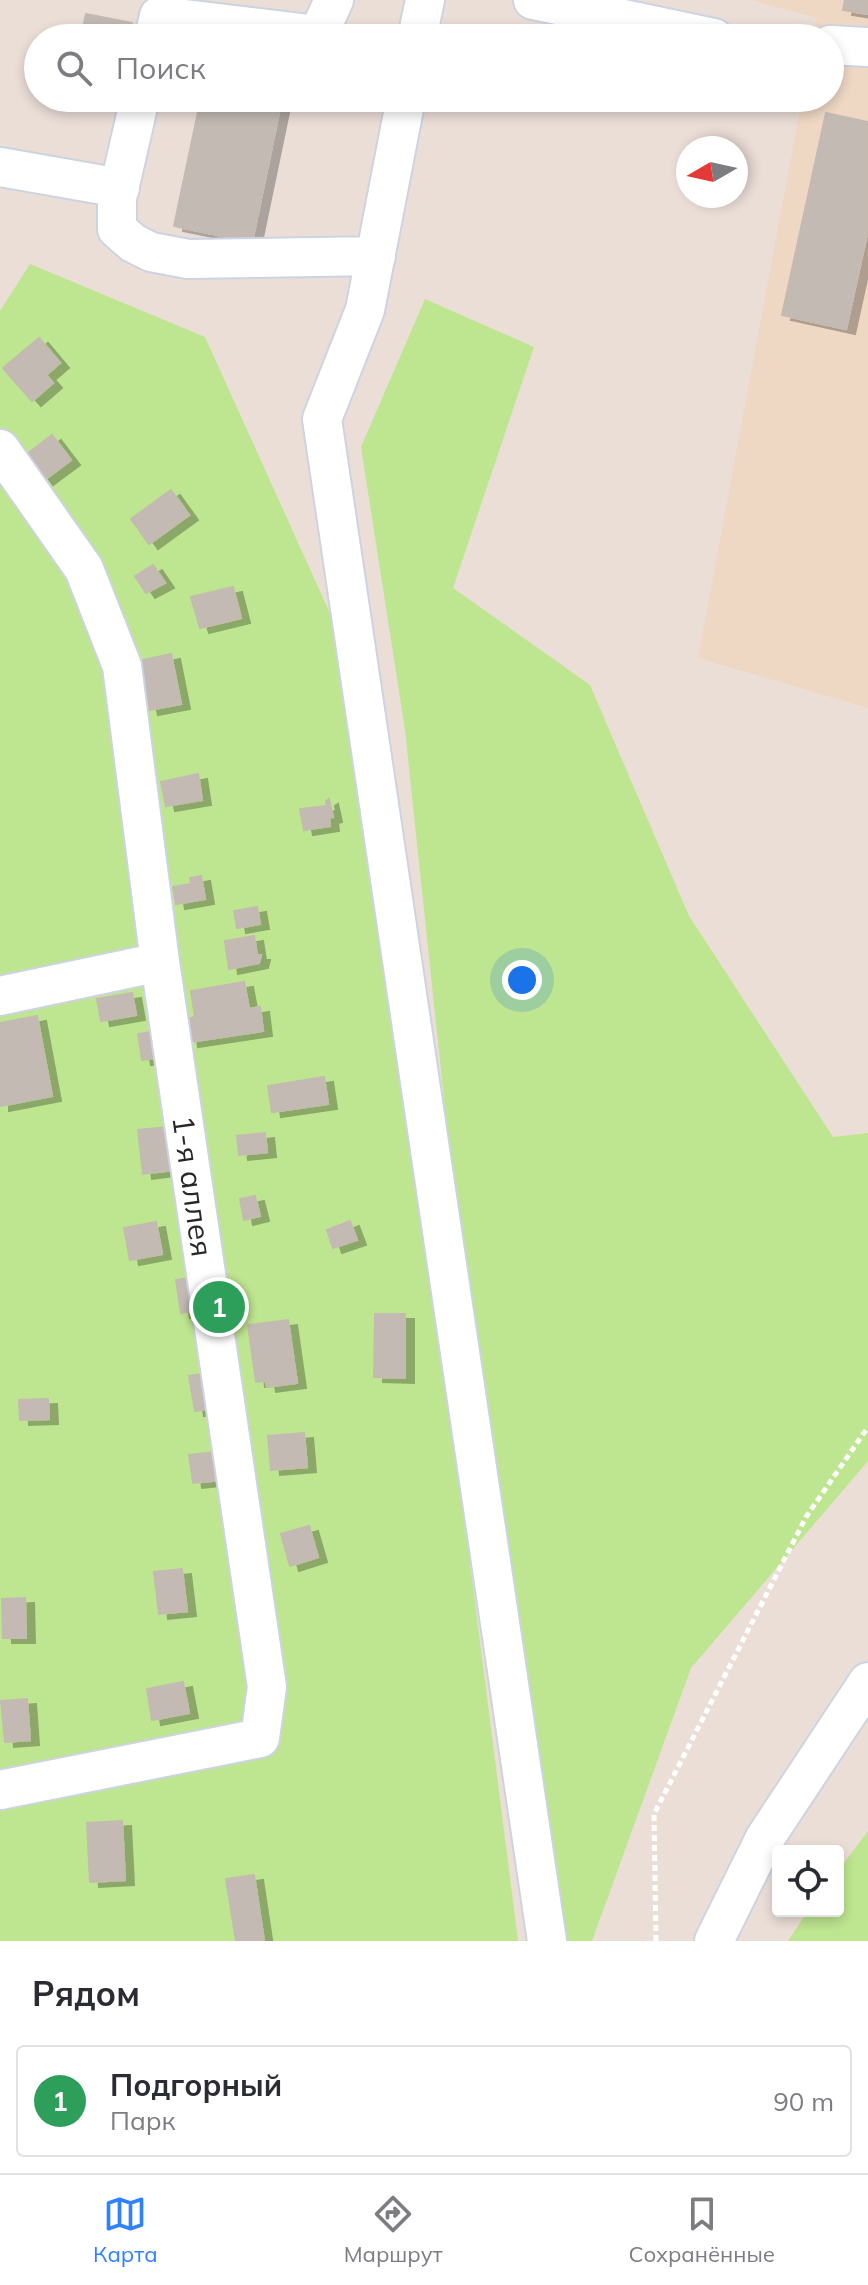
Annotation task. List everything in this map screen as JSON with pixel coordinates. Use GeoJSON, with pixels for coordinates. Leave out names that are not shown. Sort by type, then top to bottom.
{"type":"FeatureCollection","features":[{"type":"Feature","properties":{"kind":"lane"},"geometry":{"type":"LineString","coordinates":[[323,24],[334,0]]}},
{"type":"Feature","properties":{"kind":"lane"},"geometry":{"type":"LineString","coordinates":[[420,24],[425,0]]}},
{"type":"Feature","properties":{"kind":"lane"},"geometry":{"type":"LineString","coordinates":[[533,0],[647,24]]}},
{"type":"Feature","properties":{"kind":"lane"},"geometry":{"type":"LineString","coordinates":[[157,24],[159,16],[226,24]]}},
{"type":"Feature","properties":{"kind":"lane"},"geometry":{"type":"LineString","coordinates":[[844,46],[868,47]]}},
{"type":"Feature","properties":{"kind":"lane"},"geometry":{"type":"LineString","coordinates":[[137,112],[120,188],[117,229],[133,243],[151,252],[188,259],[376,256]]}},
{"type":"Feature","properties":{"kind":"lane"},"geometry":{"type":"LineString","coordinates":[[403,112],[365,310],[322,419],[547,1941]]}},
{"type":"Feature","properties":{"kind":"lane"},"geometry":{"type":"LineString","coordinates":[[0,167],[120,188]]}},
{"type":"Feature","properties":{"kind":"lane","name":"1-я аллея"},"geometry":{"type":"LineString","coordinates":[[0,449],[84,569],[122,666],[160,962],[267,1687],[260,1738],[0,1790]]}},
{"type":"Feature","properties":{"kind":"lane"},"geometry":{"type":"LineString","coordinates":[[0,996],[160,962]]}},
{"type":"Feature","properties":{"kind":"lane"},"geometry":{"type":"LineString","coordinates":[[714,1941],[765,1838],[868,1682]]}},
{"type":"Feature","properties":{"kind":"path"},"geometry":{"type":"LineString","coordinates":[[656,1941],[654,1814],[806,1517],[868,1427]]}},
{"type":"Feature","properties":{"kind":"shaded area"},"geometry":{"type":"Polygon","coordinates":[[[751,0],[868,0],[868,708],[698,658],[799,112],[844,112],[844,24],[816,24],[817,18],[751,0]]]}},
{"type":"Feature","properties":{"kind":"green space"},"geometry":{"type":"Polygon","coordinates":[[[30,264],[205,337],[357,673],[518,1941],[0,1941],[0,311],[30,264]]]}},
{"type":"Feature","properties":{"kind":"green space"},"geometry":{"type":"Polygon","coordinates":[[[425,299],[534,347],[453,588],[590,685],[689,916],[833,1137],[868,1133],[868,1461],[691,1668],[592,1941],[533,1941],[405,730],[361,447],[425,299]]]}},
{"type":"Feature","properties":{"kind":"green space"},"geometry":{"type":"Polygon","coordinates":[[[868,1831],[868,1941],[788,1941],[804,1917],[844,1917],[844,1863],[868,1831]]]}},
{"type":"Feature","properties":{"kind":"building"},"geometry":{"type":"Polygon","coordinates":[[[845,0],[868,0],[868,14],[843,10],[845,0]]]}},
{"type":"Feature","properties":{"kind":"building"},"geometry":{"type":"Polygon","coordinates":[[[86,14],[132,23],[132,24],[84,24],[86,14]]]}},
{"type":"Feature","properties":{"kind":"building"},"geometry":{"type":"Polygon","coordinates":[[[198,112],[279,112],[252,242],[174,226],[198,112]]]}},
{"type":"Feature","properties":{"kind":"building"},"geometry":{"type":"Polygon","coordinates":[[[826,113],[868,122],[868,229],[846,329],[782,315],[826,113]]]}},
{"type":"Feature","properties":{"kind":"building"},"geometry":{"type":"Polygon","coordinates":[[[39,338],[60,363],[46,375],[53,383],[32,401],[3,368],[39,338]]]}},
{"type":"Feature","properties":{"kind":"building"},"geometry":{"type":"Polygon","coordinates":[[[52,435],[71,460],[44,480],[26,455],[52,435]]]}},
{"type":"Feature","properties":{"kind":"building"},"geometry":{"type":"Polygon","coordinates":[[[171,490],[189,515],[149,544],[131,519],[171,490]]]}},
{"type":"Feature","properties":{"kind":"building"},"geometry":{"type":"Polygon","coordinates":[[[153,565],[165,583],[146,593],[135,576],[153,565]]]}},
{"type":"Feature","properties":{"kind":"building"},"geometry":{"type":"Polygon","coordinates":[[[233,587],[241,618],[200,628],[191,597],[233,587]]]}},
{"type":"Feature","properties":{"kind":"building"},"geometry":{"type":"Polygon","coordinates":[[[171,654],[181,704],[149,710],[139,661],[171,654]]]}},
{"type":"Feature","properties":{"kind":"building"},"geometry":{"type":"Polygon","coordinates":[[[198,774],[202,800],[166,806],[161,782],[198,774]]]}},
{"type":"Feature","properties":{"kind":"building"},"geometry":{"type":"Polygon","coordinates":[[[329,799],[333,817],[329,818],[330,826],[304,830],[300,809],[327,806],[329,799]]]}},
{"type":"Feature","properties":{"kind":"building"},"geometry":{"type":"Polygon","coordinates":[[[201,876],[205,899],[176,904],[173,887],[191,884],[190,878],[201,876]]]}},
{"type":"Feature","properties":{"kind":"building"},"geometry":{"type":"Polygon","coordinates":[[[257,907],[260,924],[237,928],[234,911],[257,907]]]}},
{"type":"Feature","properties":{"kind":"building"},"geometry":{"type":"Polygon","coordinates":[[[254,936],[257,955],[261,955],[259,963],[229,969],[225,941],[254,936]]]}},
{"type":"Feature","properties":{"kind":"building"},"geometry":{"type":"Polygon","coordinates":[[[244,982],[249,1009],[260,1007],[263,1031],[189,1042],[186,1019],[195,1017],[191,991],[244,982]]]}},
{"type":"Feature","properties":{"kind":"building"},"geometry":{"type":"Polygon","coordinates":[[[132,993],[136,1015],[101,1021],[97,999],[132,993]]]}},
{"type":"Feature","properties":{"kind":"building"},"geometry":{"type":"Polygon","coordinates":[[[37,1016],[52,1096],[0,1106],[0,1023],[37,1016]]]}},
{"type":"Feature","properties":{"kind":"building"},"geometry":{"type":"Polygon","coordinates":[[[165,1030],[169,1056],[142,1060],[138,1034],[165,1030]]]}},
{"type":"Feature","properties":{"kind":"building"},"geometry":{"type":"Polygon","coordinates":[[[324,1077],[328,1104],[272,1112],[268,1086],[324,1077]]]}},
{"type":"Feature","properties":{"kind":"building"},"geometry":{"type":"Polygon","coordinates":[[[169,1127],[175,1170],[143,1174],[138,1130],[169,1127]]]}},
{"type":"Feature","properties":{"kind":"building"},"geometry":{"type":"Polygon","coordinates":[[[265,1133],[267,1152],[239,1155],[237,1136],[265,1133]]]}},
{"type":"Feature","properties":{"kind":"building"},"geometry":{"type":"Polygon","coordinates":[[[255,1196],[260,1216],[244,1220],[240,1199],[255,1196]]]}},
{"type":"Feature","properties":{"kind":"building"},"geometry":{"type":"Polygon","coordinates":[[[350,1221],[357,1240],[333,1248],[327,1230],[350,1221]]]}},
{"type":"Feature","properties":{"kind":"building"},"geometry":{"type":"Polygon","coordinates":[[[156,1222],[162,1254],[130,1260],[124,1228],[156,1222]]]}},
{"type":"Feature","properties":{"kind":"building"},"geometry":{"type":"Polygon","coordinates":[[[200,1276],[205,1309],[181,1313],[176,1280],[200,1276]]]}},
{"type":"Feature","properties":{"kind":"building"},"geometry":{"type":"Polygon","coordinates":[[[375,1314],[405,1314],[405,1378],[374,1377],[375,1314]]]}},
{"type":"Feature","properties":{"kind":"building"},"geometry":{"type":"Polygon","coordinates":[[[288,1320],[297,1383],[267,1387],[266,1381],[256,1382],[248,1325],[288,1320]]]}},
{"type":"Feature","properties":{"kind":"building"},"geometry":{"type":"Polygon","coordinates":[[[213,1372],[219,1407],[195,1411],[189,1376],[213,1372]]]}},
{"type":"Feature","properties":{"kind":"building"},"geometry":{"type":"Polygon","coordinates":[[[48,1399],[49,1419],[20,1420],[19,1400],[48,1399]]]}},
{"type":"Feature","properties":{"kind":"building"},"geometry":{"type":"Polygon","coordinates":[[[304,1433],[307,1467],[271,1470],[268,1436],[304,1433]]]}},
{"type":"Feature","properties":{"kind":"building"},"geometry":{"type":"Polygon","coordinates":[[[227,1451],[231,1479],[193,1483],[189,1455],[227,1451]]]}},
{"type":"Feature","properties":{"kind":"building"},"geometry":{"type":"Polygon","coordinates":[[[309,1526],[318,1557],[290,1566],[281,1534],[309,1526]]]}},
{"type":"Feature","properties":{"kind":"building"},"geometry":{"type":"Polygon","coordinates":[[[182,1569],[187,1611],[159,1614],[154,1572],[182,1569]]]}},
{"type":"Feature","properties":{"kind":"building"},"geometry":{"type":"Polygon","coordinates":[[[25,1598],[26,1638],[3,1638],[2,1599],[25,1598]]]}},
{"type":"Feature","properties":{"kind":"building"},"geometry":{"type":"Polygon","coordinates":[[[183,1682],[189,1713],[152,1720],[147,1689],[183,1682]]]}},
{"type":"Feature","properties":{"kind":"building"},"geometry":{"type":"Polygon","coordinates":[[[27,1699],[30,1740],[5,1742],[1,1701],[27,1699]]]}},
{"type":"Feature","properties":{"kind":"building"},"geometry":{"type":"Polygon","coordinates":[[[122,1821],[125,1880],[90,1882],[87,1823],[122,1821]]]}},
{"type":"Feature","properties":{"kind":"building"},"geometry":{"type":"Polygon","coordinates":[[[254,1875],[264,1941],[236,1941],[226,1879],[254,1875]]]}},
{"type":"Feature","properties":{"kind":"place","name":"Подгорный"},"geometry":{"type":"Point","coordinates":[219,1307]}}]}
